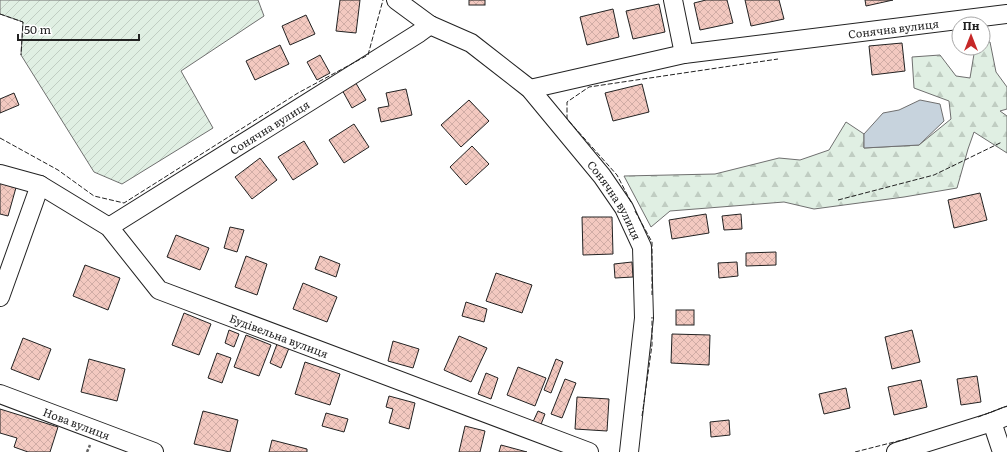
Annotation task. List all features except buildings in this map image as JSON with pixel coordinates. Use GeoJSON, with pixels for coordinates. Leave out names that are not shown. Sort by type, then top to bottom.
{"type":"FeatureCollection","features":[{"type":"Feature","properties":{"kind":"street","name":"Сонячна вулиця"},"geometry":{"type":"LineString","coordinates":[[396,0],[430,25],[471,43],[530,89],[602,176],[624,208],[642,247],[644,318],[629,452]]}},
{"type":"Feature","properties":{"kind":"street"},"geometry":{"type":"LineString","coordinates":[[673,0],[684,54]]}},
{"type":"Feature","properties":{"kind":"street","name":"Сонячна вулиця"},"geometry":{"type":"LineString","coordinates":[[530,89],[684,54],[1007,14]]}},
{"type":"Feature","properties":{"kind":"street","name":"Сонячна вулиця"},"geometry":{"type":"LineString","coordinates":[[109,227],[430,25]]}},
{"type":"Feature","properties":{"kind":"street","name":"Будівельна вулиця"},"geometry":{"type":"LineString","coordinates":[[0,174],[40,185],[109,227],[159,290],[589,452]]}},
{"type":"Feature","properties":{"kind":"street"},"geometry":{"type":"LineString","coordinates":[[0,297],[40,185]]}},
{"type":"Feature","properties":{"kind":"street","name":"Нова вулиця"},"geometry":{"type":"LineString","coordinates":[[0,394],[154,452]]}},
{"type":"Feature","properties":{"kind":"street"},"geometry":{"type":"LineString","coordinates":[[896,452],[1000,419],[1002,452]]}},
{"type":"Feature","properties":{"kind":"green space"},"geometry":{"type":"Polygon","coordinates":[[[0,0],[258,0],[264,16],[181,71],[213,128],[122,184],[94,172],[21,55],[23,22],[0,14],[0,0]]]}},
{"type":"Feature","properties":{"kind":"green space"},"geometry":{"type":"Polygon","coordinates":[[[991,47],[996,72],[1007,87],[1007,109],[1000,111],[1007,116],[1007,153],[974,132],[957,188],[904,197],[814,209],[784,202],[670,211],[651,227],[624,176],[715,174],[779,158],[800,160],[829,150],[846,122],[864,134],[864,148],[919,145],[951,119],[949,101],[914,88],[912,57],[940,55],[956,76],[970,78],[974,56],[991,56],[991,47]]]}},
{"type":"Feature","properties":{"kind":"shaded area"},"geometry":{"type":"Polygon","coordinates":[[[920,100],[940,104],[944,121],[919,145],[864,148],[864,134],[883,113],[899,110],[920,100]]]}},
{"type":"Feature","properties":{"kind":"fence"},"geometry":{"type":"LineString","coordinates":[[0,138],[58,170],[94,196],[124,203],[298,93],[368,55],[383,0]]}},
{"type":"Feature","properties":{"kind":"fence"},"geometry":{"type":"LineString","coordinates":[[0,14],[23,22],[21,55]]}},
{"type":"Feature","properties":{"kind":"fence"},"geometry":{"type":"LineString","coordinates":[[631,202],[617,175],[567,119],[567,102],[589,87],[778,59]]}},
{"type":"Feature","properties":{"kind":"fence"},"geometry":{"type":"LineString","coordinates":[[838,200],[934,175],[1002,142]]}},
{"type":"Feature","properties":{"kind":"fence"},"geometry":{"type":"LineString","coordinates":[[635,211],[652,242],[652,295]]}},
{"type":"Feature","properties":{"kind":"fence"},"geometry":{"type":"LineString","coordinates":[[642,416],[652,345],[652,317]]}},
{"type":"Feature","properties":{"kind":"fence"},"geometry":{"type":"LineString","coordinates":[[978,417],[1007,406]]}},
{"type":"Feature","properties":{"kind":"fence"},"geometry":{"type":"LineString","coordinates":[[855,452],[910,438]]}}]}
